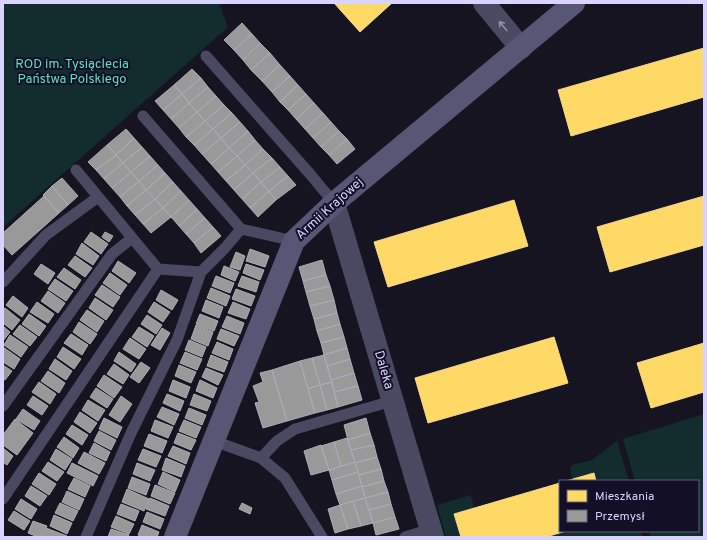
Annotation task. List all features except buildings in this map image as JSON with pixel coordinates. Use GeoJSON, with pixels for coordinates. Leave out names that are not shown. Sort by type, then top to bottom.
{"type":"FeatureCollection","features":[{"type":"Feature","properties":{"kind":"street"},"geometry":{"type":"LineString","coordinates":[[484,3],[521,48]]}},
{"type":"Feature","properties":{"kind":"street","name":"Armii Krajowej"},"geometry":{"type":"LineString","coordinates":[[175,537],[294,241],[334,203],[574,3]]}},
{"type":"Feature","properties":{"kind":"street","name":"Daleka"},"geometry":{"type":"LineString","coordinates":[[334,203],[432,533]]}},
{"type":"Feature","properties":{"kind":"lane"},"geometry":{"type":"LineString","coordinates":[[206,56],[334,203]]}},
{"type":"Feature","properties":{"kind":"lane"},"geometry":{"type":"LineString","coordinates":[[143,116],[241,229],[294,241]]}},
{"type":"Feature","properties":{"kind":"lane"},"geometry":{"type":"LineString","coordinates":[[76,170],[158,269],[201,272]]}},
{"type":"Feature","properties":{"kind":"lane"},"geometry":{"type":"LineString","coordinates":[[3,282],[46,235],[98,197]]}},
{"type":"Feature","properties":{"kind":"lane"},"geometry":{"type":"LineString","coordinates":[[86,537],[131,433],[178,340],[201,272],[225,248],[241,229]]}},
{"type":"Feature","properties":{"kind":"lane"},"geometry":{"type":"LineString","coordinates":[[3,406],[112,254],[132,238]]}},
{"type":"Feature","properties":{"kind":"lane"},"geometry":{"type":"LineString","coordinates":[[3,498],[158,269]]}},
{"type":"Feature","properties":{"kind":"lane"},"geometry":{"type":"LineString","coordinates":[[261,458],[277,441],[295,429],[392,401]]}},
{"type":"Feature","properties":{"kind":"lane"},"geometry":{"type":"LineString","coordinates":[[214,441],[261,458],[285,478],[322,537]]}},
{"type":"Feature","properties":{"kind":"lane"},"geometry":{"type":"LineString","coordinates":[[405,537],[432,533]]}},
{"type":"Feature","properties":{"kind":"green space","name":"ROD im. Tysiąclecia Państwa Polskiego"},"geometry":{"type":"Polygon","coordinates":[[[3,3],[219,3],[228,27],[3,227],[3,3]]]}},
{"type":"Feature","properties":{"kind":"green space"},"geometry":{"type":"Polygon","coordinates":[[[704,414],[704,537],[650,537],[649,532],[699,532],[699,480],[635,480],[623,439],[704,414]]]}},
{"type":"Feature","properties":{"kind":"green space"},"geometry":{"type":"Polygon","coordinates":[[[617,441],[629,480],[596,480],[594,473],[573,479],[570,469],[572,465],[592,460],[617,441]]]}},
{"type":"Feature","properties":{"kind":"green space"},"geometry":{"type":"Polygon","coordinates":[[[471,495],[474,508],[454,514],[461,537],[446,537],[437,505],[471,495]]]}},
{"type":"Feature","properties":{"kind":"green space"},"geometry":{"type":"Polygon","coordinates":[[[563,532],[641,532],[643,537],[546,537],[563,532]]]}}]}
